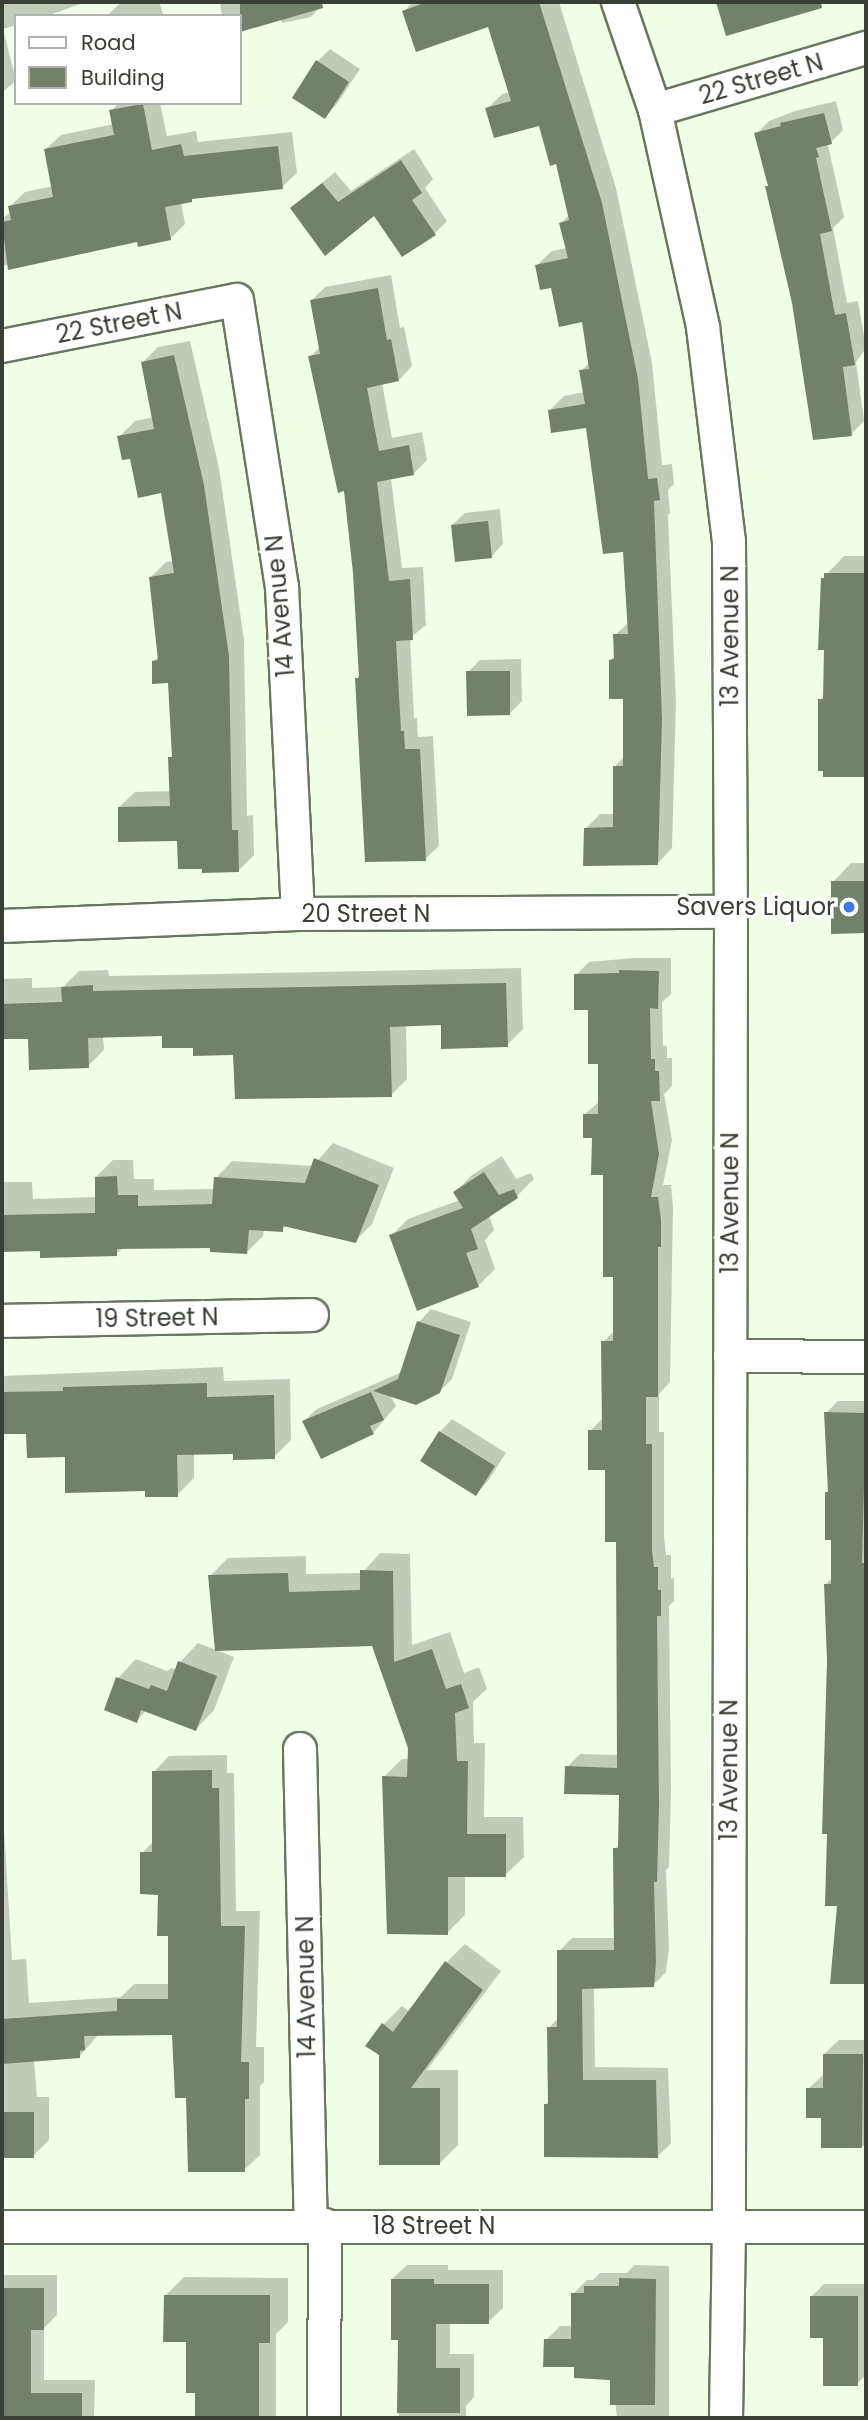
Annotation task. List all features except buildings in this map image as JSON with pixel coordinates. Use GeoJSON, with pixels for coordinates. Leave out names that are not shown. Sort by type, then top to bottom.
{"type":"FeatureCollection","features":[{"type":"Feature","properties":{"kind":"street","name":"13 Avenue N"},"geometry":{"type":"LineString","coordinates":[[618,2],[655,110],[703,327],[729,541],[729,2227],[726,2418]]}},
{"type":"Feature","properties":{"kind":"street","name":"22 Street N"},"geometry":{"type":"LineString","coordinates":[[655,110],[866,48]]}},
{"type":"Feature","properties":{"kind":"street","name":"22 Street N"},"geometry":{"type":"LineString","coordinates":[[2,346],[237,300]]}},
{"type":"Feature","properties":{"kind":"street","name":"14 Avenue N"},"geometry":{"type":"LineString","coordinates":[[237,300],[282,587],[298,914]]}},
{"type":"Feature","properties":{"kind":"street","name":"20 Street N"},"geometry":{"type":"LineString","coordinates":[[2,926],[298,914],[731,912]]}},
{"type":"Feature","properties":{"kind":"street","name":"19 Street N"},"geometry":{"type":"LineString","coordinates":[[2,1321],[312,1315]]}},
{"type":"Feature","properties":{"kind":"street"},"geometry":{"type":"LineString","coordinates":[[730,1356],[866,1357]]}},
{"type":"Feature","properties":{"kind":"street","name":"14 Avenue N"},"geometry":{"type":"LineString","coordinates":[[300,1749],[324,2418]]}},
{"type":"Feature","properties":{"kind":"street","name":"18 Street N"},"geometry":{"type":"LineString","coordinates":[[2,2227],[866,2227]]}},
{"type":"Feature","properties":{"kind":"place","name":"Savers Liquor"},"geometry":{"type":"Point","coordinates":[849,907]}}]}
